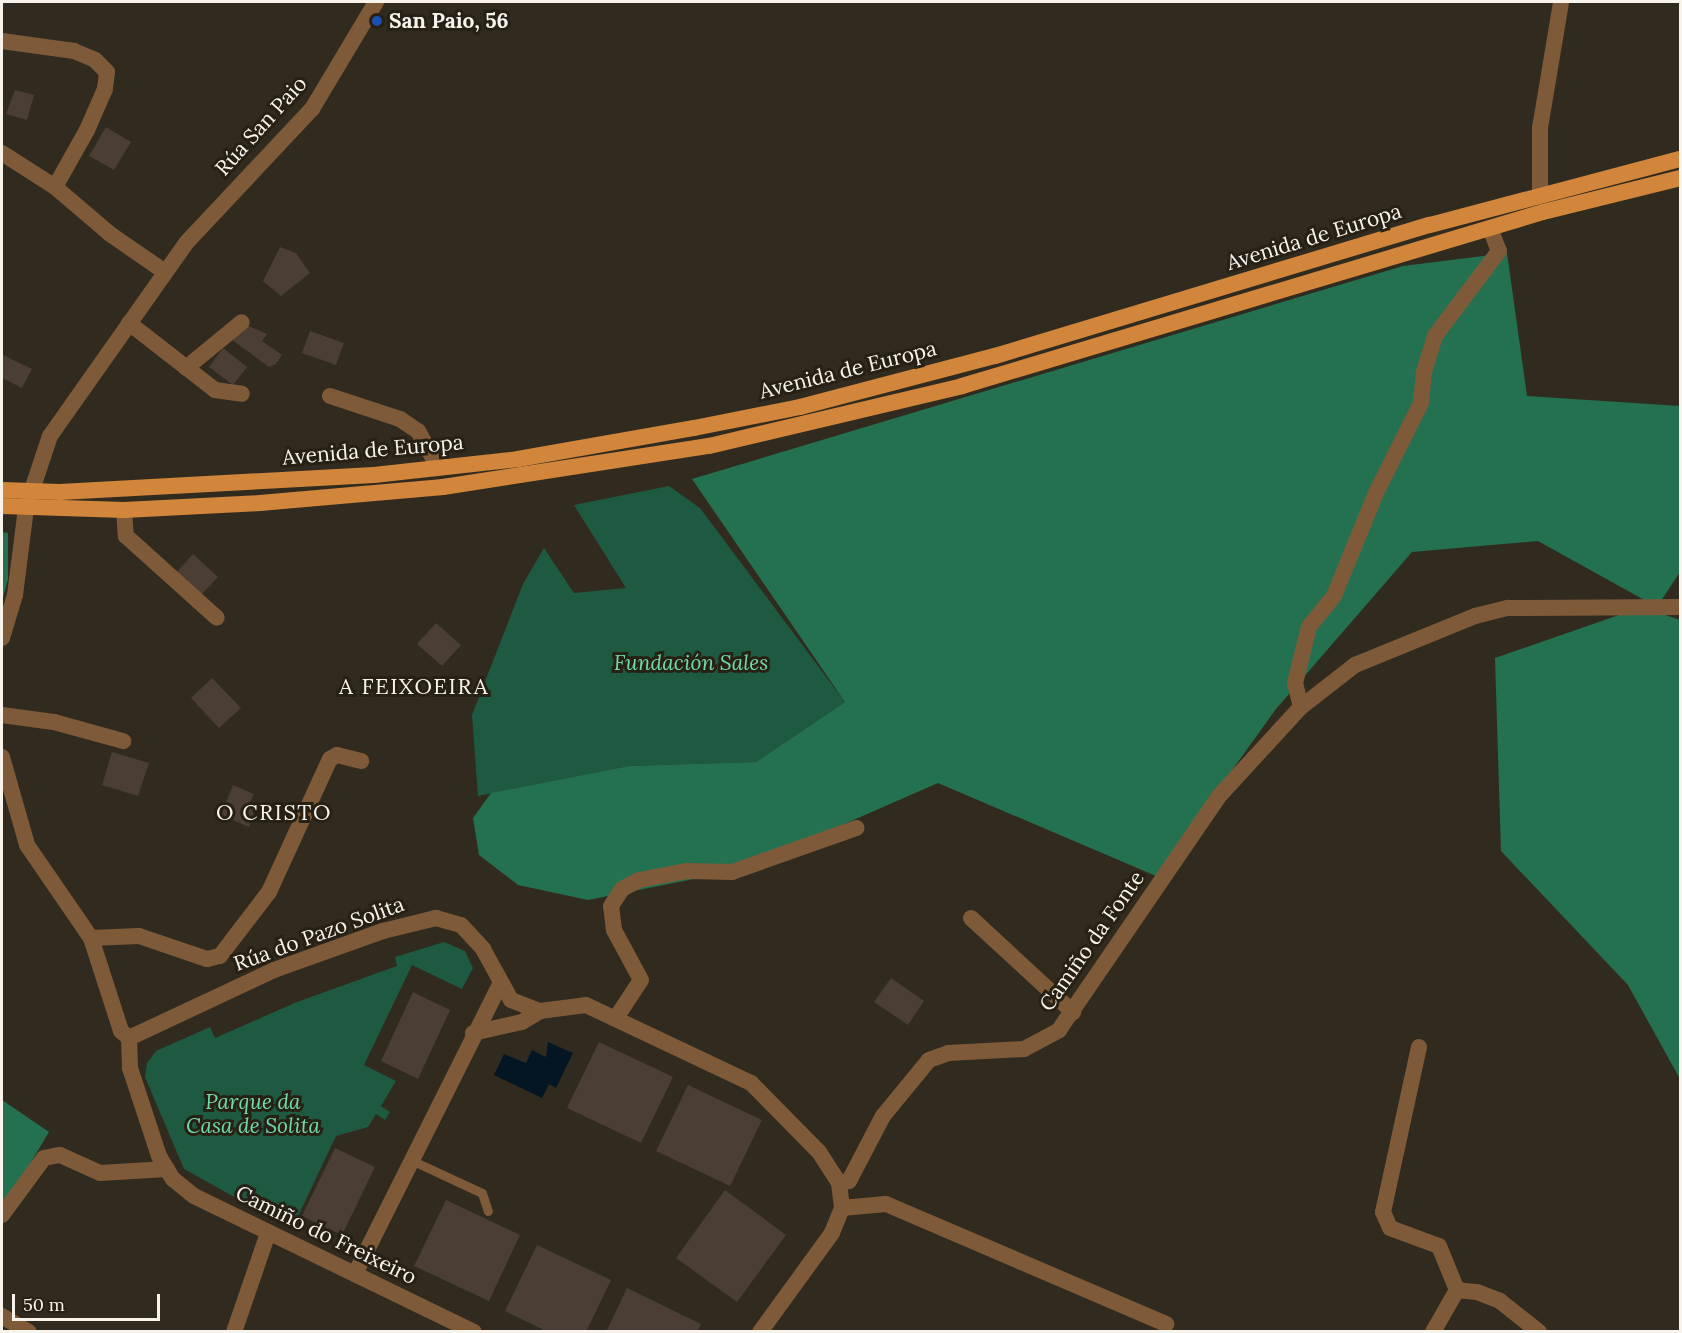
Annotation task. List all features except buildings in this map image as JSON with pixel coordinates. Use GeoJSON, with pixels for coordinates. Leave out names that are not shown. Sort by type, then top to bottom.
{"type":"FeatureCollection","features":[{"type":"Feature","properties":{"kind":"main road","name":"Avenida de Europa"},"geometry":{"type":"LineString","coordinates":[[2,506],[28,499],[253,483],[518,459],[800,406],[995,356],[1540,194],[1680,159]]}},
{"type":"Feature","properties":{"kind":"main road","name":"Avenida de Europa"},"geometry":{"type":"LineString","coordinates":[[2,490],[28,499],[124,510],[443,488],[709,446],[962,386],[1490,228],[1680,178]]}},
{"type":"Feature","properties":{"kind":"street","name":"Rúa San Paio"},"geometry":{"type":"LineString","coordinates":[[2,638],[15,595],[28,499],[50,436],[165,272],[245,177],[312,109],[376,2]]}},
{"type":"Feature","properties":{"kind":"street"},"geometry":{"type":"LineString","coordinates":[[1540,194],[1540,128],[1561,2]]}},
{"type":"Feature","properties":{"kind":"street"},"geometry":{"type":"LineString","coordinates":[[2,41],[74,51],[95,60],[107,72],[92,120],[55,187]]}},
{"type":"Feature","properties":{"kind":"street"},"geometry":{"type":"LineString","coordinates":[[2,153],[55,187],[110,234],[165,272]]}},
{"type":"Feature","properties":{"kind":"street"},"geometry":{"type":"LineString","coordinates":[[1301,706],[1294,683],[1309,627],[1334,596],[1376,493],[1422,403],[1424,373],[1434,336],[1499,251],[1490,228]]}},
{"type":"Feature","properties":{"kind":"street"},"geometry":{"type":"LineString","coordinates":[[186,368],[242,322]]}},
{"type":"Feature","properties":{"kind":"street"},"geometry":{"type":"LineString","coordinates":[[129,323],[215,390],[242,394]]}},
{"type":"Feature","properties":{"kind":"street"},"geometry":{"type":"LineString","coordinates":[[330,396],[400,418],[418,431],[438,467]]}},
{"type":"Feature","properties":{"kind":"street"},"geometry":{"type":"LineString","coordinates":[[124,510],[126,536],[217,618]]}},
{"type":"Feature","properties":{"kind":"street","name":"Camiño da Fonte"},"geometry":{"type":"LineString","coordinates":[[839,1183],[849,1181],[883,1116],[929,1060],[948,1053],[1024,1049],[1046,1041],[1073,1012],[1220,795],[1301,706],[1355,664],[1475,616],[1508,608],[1680,607]]}},
{"type":"Feature","properties":{"kind":"street"},"geometry":{"type":"LineString","coordinates":[[2,716],[54,722],[123,741]]}},
{"type":"Feature","properties":{"kind":"street"},"geometry":{"type":"LineString","coordinates":[[91,938],[139,936],[207,959],[220,956],[269,892],[330,759],[337,755],[361,761]]}},
{"type":"Feature","properties":{"kind":"street","name":"Camiño do Freixeiro"},"geometry":{"type":"LineString","coordinates":[[2,757],[27,846],[91,938],[121,1030],[129,1038],[130,1068],[167,1169],[194,1196],[474,1332]]}},
{"type":"Feature","properties":{"kind":"street"},"geometry":{"type":"LineString","coordinates":[[616,1018],[641,980],[614,930],[611,906],[622,889],[639,880],[687,871],[732,873],[856,828]]}},
{"type":"Feature","properties":{"kind":"street"},"geometry":{"type":"LineString","coordinates":[[971,918],[1073,1012]]}},
{"type":"Feature","properties":{"kind":"street","name":"Rúa do Pazo Solita"},"geometry":{"type":"LineString","coordinates":[[129,1038],[274,970],[423,919],[449,920],[472,932],[500,985],[511,1000],[540,1011]]}},
{"type":"Feature","properties":{"kind":"street"},"geometry":{"type":"LineString","coordinates":[[355,1274],[473,1033],[500,985]]}},
{"type":"Feature","properties":{"kind":"street"},"geometry":{"type":"LineString","coordinates":[[473,1033],[522,1022],[540,1011],[586,1005],[768,1095],[819,1152],[839,1183],[842,1208],[832,1233],[760,1332]]}},
{"type":"Feature","properties":{"kind":"street"},"geometry":{"type":"LineString","coordinates":[[1419,1047],[1383,1212],[1390,1228],[1439,1246],[1457,1290]]}},
{"type":"Feature","properties":{"kind":"street"},"geometry":{"type":"LineString","coordinates":[[2,1215],[44,1158],[60,1155],[100,1173],[167,1169]]}},
{"type":"Feature","properties":{"kind":"street"},"geometry":{"type":"LineString","coordinates":[[842,1208],[886,1204],[1166,1324]]}},
{"type":"Feature","properties":{"kind":"street"},"geometry":{"type":"LineString","coordinates":[[234,1332],[268,1233]]}},
{"type":"Feature","properties":{"kind":"street"},"geometry":{"type":"LineString","coordinates":[[1433,1332],[1457,1290]]}},
{"type":"Feature","properties":{"kind":"street"},"geometry":{"type":"LineString","coordinates":[[1457,1290],[1477,1292],[1500,1301],[1539,1332]]}},
{"type":"Feature","properties":{"kind":"street"},"geometry":{"type":"LineString","coordinates":[[2,1316],[29,1332]]}},
{"type":"Feature","properties":{"kind":"lane"},"geometry":{"type":"LineString","coordinates":[[411,1160],[482,1193],[488,1210]]}},
{"type":"Feature","properties":{"kind":"green space"},"geometry":{"type":"Polygon","coordinates":[[[1507,253],[1527,396],[1680,406],[1680,572],[1657,607],[1538,541],[1412,552],[1276,709],[1156,876],[938,783],[739,870],[588,900],[518,885],[479,855],[473,818],[491,793],[629,766],[756,762],[845,702],[692,479],[1403,266],[1507,253]]]}},
{"type":"Feature","properties":{"kind":"green space","name":"Fundación Sales"},"geometry":{"type":"Polygon","coordinates":[[[669,486],[700,508],[845,702],[756,762],[629,766],[478,796],[472,715],[523,584],[544,548],[574,593],[626,588],[574,505],[669,486]]]}},
{"type":"Feature","properties":{"kind":"green space"},"geometry":{"type":"Polygon","coordinates":[[[2,532],[8,533],[8,579],[2,602],[2,532]]]}},
{"type":"Feature","properties":{"kind":"green space"},"geometry":{"type":"Polygon","coordinates":[[[1642,607],[1680,620],[1680,1079],[1628,985],[1501,851],[1495,658],[1642,607]]]}},
{"type":"Feature","properties":{"kind":"green space","name":"Parque da Casa de Solita"},"geometry":{"type":"Polygon","coordinates":[[[444,942],[465,951],[473,968],[462,989],[412,965],[364,1065],[396,1081],[381,1106],[390,1112],[385,1120],[376,1114],[368,1127],[336,1136],[292,1229],[184,1169],[145,1077],[147,1063],[156,1051],[210,1027],[215,1038],[297,1002],[397,966],[395,957],[444,942]]]}},
{"type":"Feature","properties":{"kind":"green space"},"geometry":{"type":"Polygon","coordinates":[[[2,1100],[49,1132],[2,1211],[2,1100]]]}},
{"type":"Feature","properties":{"kind":"water"},"geometry":{"type":"Polygon","coordinates":[[[548,1042],[573,1053],[556,1088],[549,1084],[542,1098],[494,1075],[504,1054],[526,1063],[532,1050],[546,1057],[548,1042]]]}},
{"type":"Feature","properties":{"kind":"place","name":"San Paio, 56"},"geometry":{"type":"Point","coordinates":[377,21]}},
{"type":"Feature","properties":{"kind":"district","name":"A FEIXOEIRA"},"geometry":{"type":"Point","coordinates":[414,687]}},
{"type":"Feature","properties":{"kind":"district","name":"O CRISTO"},"geometry":{"type":"Point","coordinates":[274,813]}}]}
